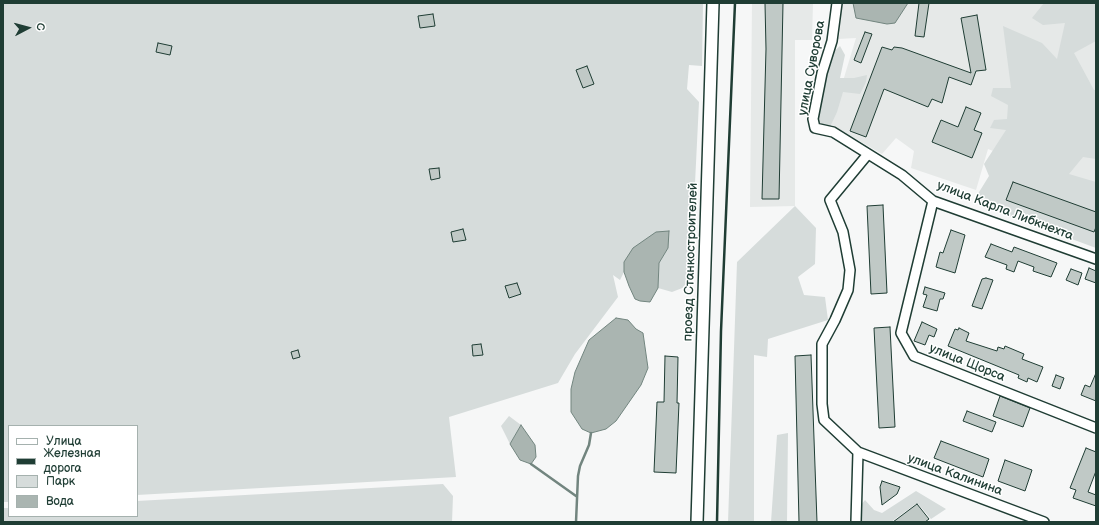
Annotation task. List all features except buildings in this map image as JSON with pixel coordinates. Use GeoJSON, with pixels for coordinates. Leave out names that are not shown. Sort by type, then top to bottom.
{"type":"FeatureCollection","features":[{"type":"Feature","properties":{"kind":"main road","name":"проезд Станкостроителей"},"geometry":{"type":"LineString","coordinates":[[697,522],[713,3]]}},
{"type":"Feature","properties":{"kind":"street","name":"улица Суворова"},"geometry":{"type":"LineString","coordinates":[[837,3],[832,41],[822,74],[813,119],[815,128],[833,132],[868,154]]}},
{"type":"Feature","properties":{"kind":"street","name":"улица Карла Либкнехта"},"geometry":{"type":"LineString","coordinates":[[868,154],[902,175],[933,200],[1096,259]]}},
{"type":"Feature","properties":{"kind":"street"},"geometry":{"type":"LineString","coordinates":[[856,522],[858,452],[824,420],[822,404],[822,344],[835,320],[848,290],[850,270],[843,232],[830,200],[868,154]]}},
{"type":"Feature","properties":{"kind":"street","name":"улица Щорса"},"geometry":{"type":"LineString","coordinates":[[933,200],[901,332],[914,356],[1096,428]]}},
{"type":"Feature","properties":{"kind":"street","name":"улица Калинина"},"geometry":{"type":"LineString","coordinates":[[858,452],[1044,522]]}},
{"type":"Feature","properties":{"kind":"shaded area"},"geometry":{"type":"Polygon","coordinates":[[[752,3],[813,3],[812,40],[795,40],[795,206],[750,207],[752,3]]]}},
{"type":"Feature","properties":{"kind":"shaded area"},"geometry":{"type":"Polygon","coordinates":[[[841,3],[1096,3],[1096,190],[988,149],[976,190],[911,168],[914,151],[896,138],[882,154],[830,124],[856,38],[838,39],[840,32],[836,27],[841,3]]]}},
{"type":"Feature","properties":{"kind":"green space"},"geometry":{"type":"Polygon","coordinates":[[[3,3],[703,3],[702,66],[689,65],[687,89],[699,102],[690,285],[672,292],[658,288],[659,263],[668,248],[624,262],[624,272],[620,280],[613,275],[618,297],[575,354],[558,383],[449,417],[456,477],[138,495],[138,425],[8,425],[8,502],[3,502],[3,3]]]}},
{"type":"Feature","properties":{"kind":"green space"},"geometry":{"type":"Polygon","coordinates":[[[1044,3],[1096,3],[1096,41],[1074,53],[1094,90],[1096,90],[1096,159],[1083,157],[1069,174],[1096,182],[1096,248],[988,208],[976,197],[989,176],[984,164],[1006,130],[990,128],[994,120],[1007,119],[1008,105],[991,96],[993,88],[1011,88],[1003,26],[1042,43],[1057,59],[1065,23],[1043,25],[1032,18],[1044,3]]]}},
{"type":"Feature","properties":{"kind":"green space"},"geometry":{"type":"Polygon","coordinates":[[[840,46],[845,55],[840,78],[854,78],[867,75],[866,82],[860,94],[843,92],[837,112],[830,127],[825,127],[816,119],[821,106],[824,77],[831,54],[840,46]]]}},
{"type":"Feature","properties":{"kind":"green space"},"geometry":{"type":"Polygon","coordinates":[[[795,206],[816,228],[815,264],[798,277],[804,295],[825,297],[828,320],[768,339],[767,357],[754,355],[754,522],[728,522],[737,262],[795,206]]]}},
{"type":"Feature","properties":{"kind":"green space"},"geometry":{"type":"Polygon","coordinates":[[[509,416],[521,425],[510,444],[501,426],[509,416]]]}},
{"type":"Feature","properties":{"kind":"green space"},"geometry":{"type":"Polygon","coordinates":[[[788,433],[787,522],[771,522],[777,435],[788,433]]]}},
{"type":"Feature","properties":{"kind":"green space"},"geometry":{"type":"Polygon","coordinates":[[[443,484],[453,496],[452,522],[3,522],[3,508],[8,508],[8,517],[138,517],[138,501],[443,484]]]}},
{"type":"Feature","properties":{"kind":"green space"},"geometry":{"type":"Polygon","coordinates":[[[916,491],[946,509],[931,519],[917,503],[891,522],[859,522],[858,509],[865,500],[874,510],[882,513],[916,491]]]}},
{"type":"Feature","properties":{"kind":"water"},"geometry":{"type":"Polygon","coordinates":[[[853,3],[908,3],[895,23],[887,24],[856,18],[853,3]]]}},
{"type":"Feature","properties":{"kind":"water"},"geometry":{"type":"Polygon","coordinates":[[[669,231],[668,248],[659,263],[658,288],[650,302],[635,299],[624,272],[624,262],[633,248],[656,232],[669,231]]]}},
{"type":"Feature","properties":{"kind":"water"},"geometry":{"type":"Polygon","coordinates":[[[616,318],[628,320],[636,329],[643,333],[648,368],[641,385],[616,421],[606,429],[591,433],[582,429],[571,412],[571,389],[575,372],[589,340],[616,318]]]}},
{"type":"Feature","properties":{"kind":"water"},"geometry":{"type":"Polygon","coordinates":[[[521,425],[535,445],[536,457],[531,464],[520,460],[510,444],[521,425]]]}},
{"type":"Feature","properties":{"kind":"waterway"},"geometry":{"type":"LineString","coordinates":[[576,522],[578,476],[580,466],[589,445],[591,433]]}},
{"type":"Feature","properties":{"kind":"waterway"},"geometry":{"type":"LineString","coordinates":[[531,464],[576,496]]}},
{"type":"Feature","properties":{"kind":"railway"},"geometry":{"type":"LineString","coordinates":[[717,522],[721,331],[735,3]]}}]}
